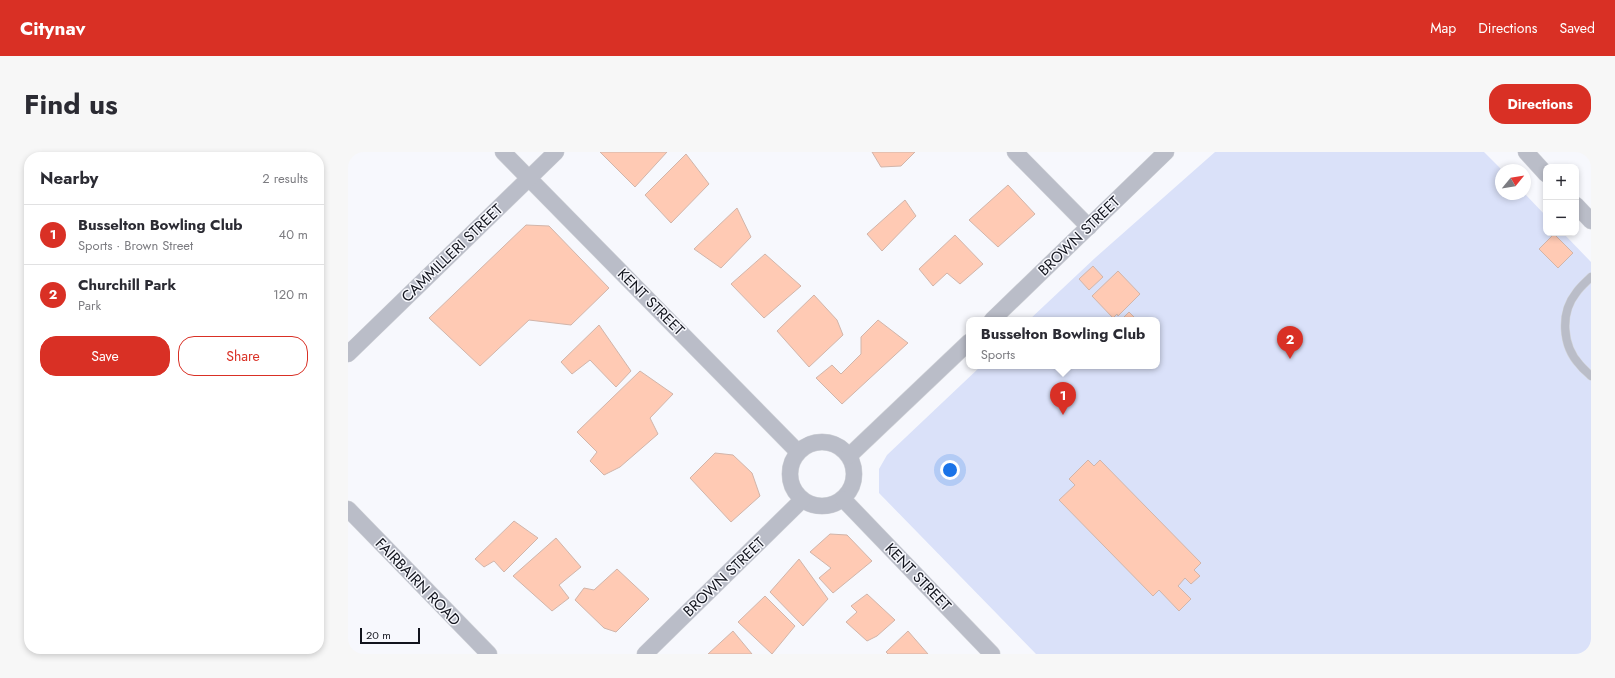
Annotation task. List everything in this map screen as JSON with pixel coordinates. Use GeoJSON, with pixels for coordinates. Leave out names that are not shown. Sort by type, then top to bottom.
{"type":"FeatureCollection","features":[{"type":"Feature","properties":{"kind":"street","name":"KENT STREET"},"geometry":{"type":"LineString","coordinates":[[503,152],[798,452]]}},
{"type":"Feature","properties":{"kind":"street","name":"CAMMILLERI STREET"},"geometry":{"type":"LineString","coordinates":[[348,354],[556,152]]}},
{"type":"Feature","properties":{"kind":"street"},"geometry":{"type":"LineString","coordinates":[[1015,152],[1089,227]]}},
{"type":"Feature","properties":{"kind":"street","name":"BROWN STREET"},"geometry":{"type":"LineString","coordinates":[[995,317],[1166,152]]}},
{"type":"Feature","properties":{"kind":"street"},"geometry":{"type":"LineString","coordinates":[[1526,152],[1543,171]]}},
{"type":"Feature","properties":{"kind":"street"},"geometry":{"type":"LineString","coordinates":[[1579,208],[1591,221]]}},
{"type":"Feature","properties":{"kind":"street"},"geometry":{"type":"LineString","coordinates":[[849,456],[966,345]]}},
{"type":"Feature","properties":{"kind":"street"},"geometry":{"type":"LineString","coordinates":[[820,442],[831,443],[841,448],[849,456],[854,466],[854,480],[850,491],[843,499],[833,505],[823,507],[812,505],[802,500],[795,492],[791,483],[790,472],[792,461],[798,452],[808,445],[820,442]]}},
{"type":"Feature","properties":{"kind":"street","name":"KENT STREET"},"geometry":{"type":"LineString","coordinates":[[843,499],[992,654]]}},
{"type":"Feature","properties":{"kind":"street","name":"BROWN STREET"},"geometry":{"type":"LineString","coordinates":[[645,654],[802,500]]}},
{"type":"Feature","properties":{"kind":"street","name":"FAIRBAIRN ROAD"},"geometry":{"type":"LineString","coordinates":[[348,509],[489,654]]}},
{"type":"Feature","properties":{"kind":"lane"},"geometry":{"type":"LineString","coordinates":[[1591,277],[1576,292],[1570,304],[1566,316],[1565,329],[1567,341],[1572,354],[1579,364],[1591,376]]}},
{"type":"Feature","properties":{"kind":"shaded area"},"geometry":{"type":"Polygon","coordinates":[[[1215,152],[1484,152],[1496,164],[1495,200],[1531,200],[1543,213],[1543,236],[1566,236],[1591,262],[1591,654],[1036,654],[879,493],[879,469],[887,455],[978,369],[1160,369],[1160,317],[1032,317],[1095,258],[1215,152]]]}},
{"type":"Feature","properties":{"kind":"building"},"geometry":{"type":"Polygon","coordinates":[[[600,152],[667,152],[635,187],[600,152]]]}},
{"type":"Feature","properties":{"kind":"building"},"geometry":{"type":"Polygon","coordinates":[[[872,152],[915,152],[901,166],[881,167],[872,152]]]}},
{"type":"Feature","properties":{"kind":"building"},"geometry":{"type":"Polygon","coordinates":[[[686,154],[709,184],[671,223],[645,195],[686,154]]]}},
{"type":"Feature","properties":{"kind":"building"},"geometry":{"type":"Polygon","coordinates":[[[1008,185],[1035,214],[998,247],[969,220],[1008,185]]]}},
{"type":"Feature","properties":{"kind":"building"},"geometry":{"type":"Polygon","coordinates":[[[905,200],[916,216],[882,251],[867,234],[905,200]]]}},
{"type":"Feature","properties":{"kind":"building"},"geometry":{"type":"Polygon","coordinates":[[[737,208],[751,237],[721,268],[694,249],[737,208]]]}},
{"type":"Feature","properties":{"kind":"building"},"geometry":{"type":"Polygon","coordinates":[[[526,225],[549,226],[609,288],[571,325],[529,320],[480,366],[429,318],[526,225]]]}},
{"type":"Feature","properties":{"kind":"building"},"geometry":{"type":"Polygon","coordinates":[[[955,235],[983,264],[960,284],[947,273],[933,286],[919,269],[955,235]]]}},
{"type":"Feature","properties":{"kind":"building"},"geometry":{"type":"Polygon","coordinates":[[[1552,236],[1556,236],[1573,253],[1558,268],[1539,249],[1552,236]]]}},
{"type":"Feature","properties":{"kind":"building"},"geometry":{"type":"Polygon","coordinates":[[[765,254],[801,286],[764,318],[731,284],[765,254]]]}},
{"type":"Feature","properties":{"kind":"building"},"geometry":{"type":"Polygon","coordinates":[[[1093,266],[1103,277],[1089,290],[1079,279],[1093,266]]]}},
{"type":"Feature","properties":{"kind":"building"},"geometry":{"type":"Polygon","coordinates":[[[1118,271],[1140,294],[1118,316],[1117,314],[1114,317],[1112,317],[1092,296],[1118,271]]]}},
{"type":"Feature","properties":{"kind":"building"},"geometry":{"type":"Polygon","coordinates":[[[814,295],[837,320],[843,335],[809,367],[777,331],[814,295]]]}},
{"type":"Feature","properties":{"kind":"building"},"geometry":{"type":"Polygon","coordinates":[[[1129,312],[1134,317],[1124,317],[1129,312]]]}},
{"type":"Feature","properties":{"kind":"building"},"geometry":{"type":"Polygon","coordinates":[[[878,320],[908,343],[842,404],[816,378],[832,365],[841,374],[861,354],[861,337],[878,320]]]}},
{"type":"Feature","properties":{"kind":"building"},"geometry":{"type":"Polygon","coordinates":[[[599,325],[631,371],[616,387],[590,360],[572,374],[561,362],[599,325]]]}},
{"type":"Feature","properties":{"kind":"building"},"geometry":{"type":"Polygon","coordinates":[[[640,371],[673,394],[650,418],[658,434],[620,467],[604,475],[590,461],[597,452],[577,432],[640,371]]]}},
{"type":"Feature","properties":{"kind":"building"},"geometry":{"type":"Polygon","coordinates":[[[715,453],[733,455],[752,473],[760,496],[731,522],[690,478],[715,453]]]}},
{"type":"Feature","properties":{"kind":"building"},"geometry":{"type":"Polygon","coordinates":[[[1088,460],[1094,466],[1100,460],[1201,563],[1194,570],[1200,576],[1191,584],[1185,578],[1178,586],[1191,599],[1179,611],[1159,590],[1153,596],[1059,500],[1075,485],[1069,479],[1088,460]]]}},
{"type":"Feature","properties":{"kind":"building"},"geometry":{"type":"Polygon","coordinates":[[[514,521],[538,538],[504,572],[494,561],[484,567],[475,559],[514,521]]]}},
{"type":"Feature","properties":{"kind":"building"},"geometry":{"type":"Polygon","coordinates":[[[830,534],[847,535],[872,561],[833,593],[819,578],[831,568],[810,552],[830,534]]]}},
{"type":"Feature","properties":{"kind":"building"},"geometry":{"type":"Polygon","coordinates":[[[556,538],[581,567],[559,585],[569,598],[552,611],[513,576],[556,538]]]}},
{"type":"Feature","properties":{"kind":"building"},"geometry":{"type":"Polygon","coordinates":[[[799,559],[828,599],[803,626],[770,592],[799,559]]]}},
{"type":"Feature","properties":{"kind":"building"},"geometry":{"type":"Polygon","coordinates":[[[617,569],[649,599],[616,632],[604,628],[575,600],[584,588],[594,590],[617,569]]]}},
{"type":"Feature","properties":{"kind":"building"},"geometry":{"type":"Polygon","coordinates":[[[867,594],[895,620],[877,636],[867,641],[846,622],[857,612],[851,606],[867,594]]]}},
{"type":"Feature","properties":{"kind":"building"},"geometry":{"type":"Polygon","coordinates":[[[765,596],[795,626],[772,654],[738,622],[765,596]]]}},
{"type":"Feature","properties":{"kind":"building"},"geometry":{"type":"Polygon","coordinates":[[[733,631],[752,654],[708,654],[733,631]]]}},
{"type":"Feature","properties":{"kind":"building"},"geometry":{"type":"Polygon","coordinates":[[[908,631],[928,654],[888,654],[886,652],[908,631]]]}},
{"type":"Feature","properties":{"kind":"place","name":"Churchill Park"},"geometry":{"type":"Point","coordinates":[1290,359]}},
{"type":"Feature","properties":{"kind":"place","name":"Busselton Bowling Club"},"geometry":{"type":"Point","coordinates":[1063,415]}}]}
